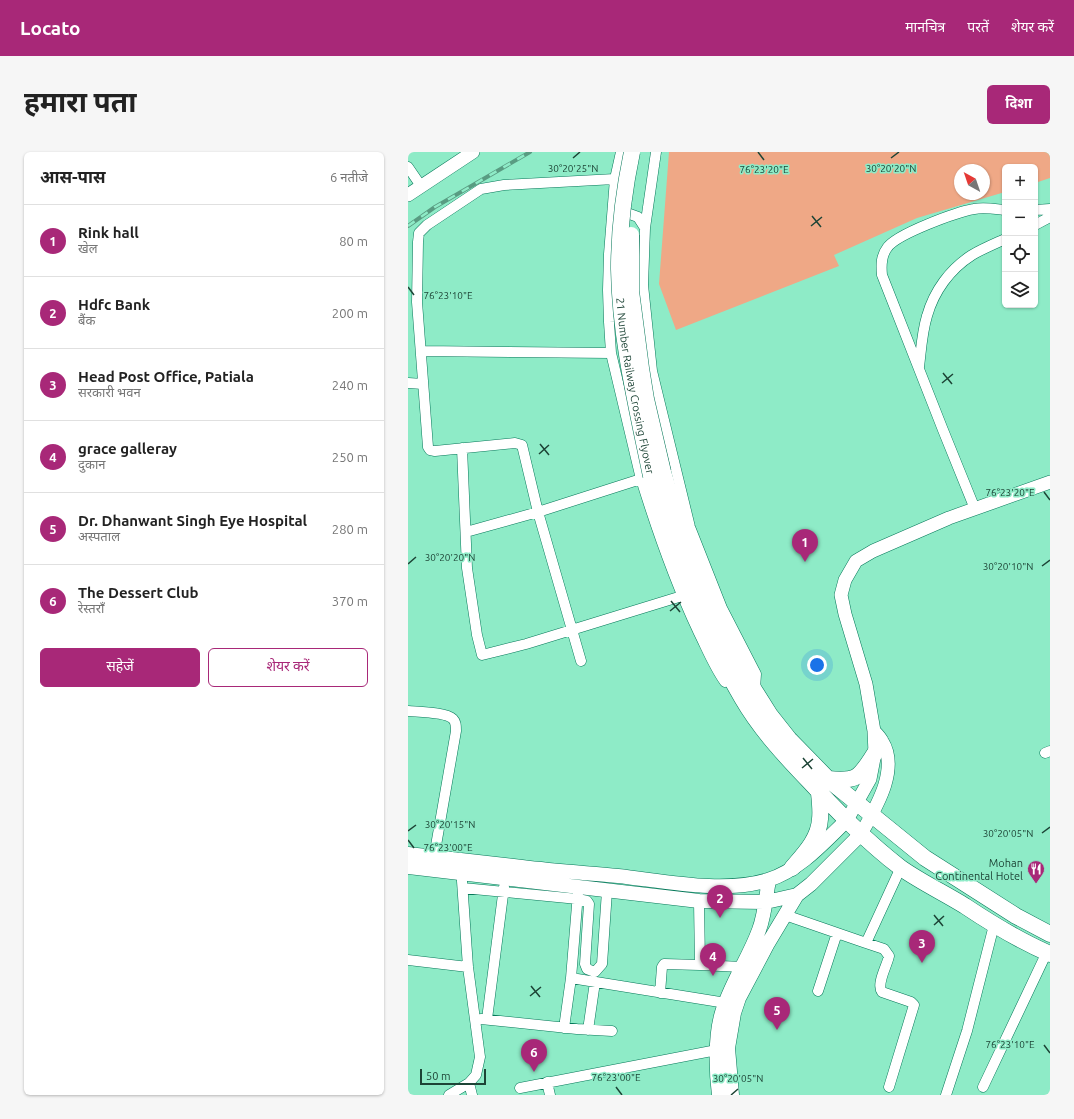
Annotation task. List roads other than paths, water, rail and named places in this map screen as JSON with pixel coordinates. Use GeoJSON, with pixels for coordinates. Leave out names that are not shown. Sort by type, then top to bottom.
{"type":"FeatureCollection","features":[{"type":"Feature","properties":{"kind":"main road","name":"21 Number Railway Crossing Flyover"},"geometry":{"type":"LineString","coordinates":[[632,152],[622,218],[619,269],[621,307],[632,385],[652,476],[670,542],[720,658],[748,695]]}},
{"type":"Feature","properties":{"kind":"main road","name":"21 Number Railway Crossing Flyover"},"geometry":{"type":"LineString","coordinates":[[643,152],[634,205],[631,238],[631,291],[646,399],[652,476]]}},
{"type":"Feature","properties":{"kind":"main road"},"geometry":{"type":"LineString","coordinates":[[748,695],[770,714],[789,739],[828,779],[926,858],[1016,916],[1050,934]]}},
{"type":"Feature","properties":{"kind":"main road"},"geometry":{"type":"LineString","coordinates":[[748,695],[777,748],[819,793],[861,834],[901,867],[928,885],[994,925],[1048,953]]}},
{"type":"Feature","properties":{"kind":"main road"},"geometry":{"type":"LineString","coordinates":[[828,779],[846,780],[857,777],[862,773],[875,753]]}},
{"type":"Feature","properties":{"kind":"main road"},"geometry":{"type":"LineString","coordinates":[[792,868],[808,850],[817,832],[820,820],[819,793]]}},
{"type":"Feature","properties":{"kind":"main road"},"geometry":{"type":"LineString","coordinates":[[408,868],[461,867],[620,876],[665,883],[731,886],[750,884],[769,880],[792,868],[815,851],[846,820]]}},
{"type":"Feature","properties":{"kind":"main road"},"geometry":{"type":"LineString","coordinates":[[732,1095],[722,1049],[739,998],[767,945],[797,895],[811,884],[861,834]]}},
{"type":"Feature","properties":{"kind":"main road"},"geometry":{"type":"LineString","coordinates":[[408,854],[434,857],[505,885],[578,893],[607,891],[699,901],[766,902],[797,895]]}},
{"type":"Feature","properties":{"kind":"main road"},"geometry":{"type":"LineString","coordinates":[[719,1095],[722,1049],[721,1017],[760,928],[769,880]]}},
{"type":"Feature","properties":{"kind":"street"},"geometry":{"type":"LineString","coordinates":[[621,152],[615,179],[611,227],[608,290],[611,353],[652,476],[672,573],[715,666],[729,687],[748,695],[756,674],[722,608],[690,527],[652,371],[643,285],[645,228],[656,152]]}},
{"type":"Feature","properties":{"kind":"street"},"geometry":{"type":"LineString","coordinates":[[408,195],[471,153]]}},
{"type":"Feature","properties":{"kind":"street"},"geometry":{"type":"LineString","coordinates":[[408,167],[422,186]]}},
{"type":"Feature","properties":{"kind":"street"},"geometry":{"type":"LineString","coordinates":[[581,661],[538,512],[522,445],[515,443],[435,451],[430,450],[428,447],[421,351],[412,302],[419,233],[427,225],[474,193],[487,187],[504,185],[615,179]]}},
{"type":"Feature","properties":{"kind":"street"},"geometry":{"type":"LineString","coordinates":[[975,509],[882,275],[881,266],[883,255],[887,247],[893,241],[950,215],[976,209],[1002,210]]}},
{"type":"Feature","properties":{"kind":"street"},"geometry":{"type":"LineString","coordinates":[[1038,210],[1050,209]]}},
{"type":"Feature","properties":{"kind":"street"},"geometry":{"type":"LineString","coordinates":[[611,227],[616,219],[627,213],[638,217],[645,228]]}},
{"type":"Feature","properties":{"kind":"street"},"geometry":{"type":"LineString","coordinates":[[1038,223],[1050,217]]}},
{"type":"Feature","properties":{"kind":"street"},"geometry":{"type":"LineString","coordinates":[[919,369],[926,317],[941,284],[955,268],[972,255],[1002,240]]}},
{"type":"Feature","properties":{"kind":"street"},"geometry":{"type":"LineString","coordinates":[[421,351],[611,353]]}},
{"type":"Feature","properties":{"kind":"street"},"geometry":{"type":"LineString","coordinates":[[408,384],[423,384]]}},
{"type":"Feature","properties":{"kind":"street"},"geometry":{"type":"LineString","coordinates":[[462,448],[468,579],[477,635],[482,655],[526,644],[682,596]]}},
{"type":"Feature","properties":{"kind":"street"},"geometry":{"type":"LineString","coordinates":[[466,532],[538,512],[652,476]]}},
{"type":"Feature","properties":{"kind":"street"},"geometry":{"type":"LineString","coordinates":[[846,820],[870,778],[875,753],[874,731],[866,684],[841,595],[845,580],[856,561],[873,551],[949,518],[1050,482]]}},
{"type":"Feature","properties":{"kind":"street"},"geometry":{"type":"LineString","coordinates":[[408,712],[446,715],[453,718],[456,724],[434,857]]}},
{"type":"Feature","properties":{"kind":"street"},"geometry":{"type":"LineString","coordinates":[[861,834],[881,797],[888,769],[887,754],[883,741],[874,731]]}},
{"type":"Feature","properties":{"kind":"street"},"geometry":{"type":"LineString","coordinates":[[449,1095],[469,1083],[476,1075],[480,1056],[468,967],[461,867]]}},
{"type":"Feature","properties":{"kind":"street"},"geometry":{"type":"LineString","coordinates":[[866,943],[901,867]]}},
{"type":"Feature","properties":{"kind":"street"},"geometry":{"type":"LineString","coordinates":[[463,888],[505,885],[487,1019]]}},
{"type":"Feature","properties":{"kind":"street"},"geometry":{"type":"LineString","coordinates":[[578,893],[589,904],[585,964],[587,970],[596,972],[602,964],[607,891]]}},
{"type":"Feature","properties":{"kind":"street"},"geometry":{"type":"LineString","coordinates":[[564,1028],[571,978],[578,893]]}},
{"type":"Feature","properties":{"kind":"street"},"geometry":{"type":"LineString","coordinates":[[699,901],[700,965]]}},
{"type":"Feature","properties":{"kind":"street"},"geometry":{"type":"LineString","coordinates":[[785,915],[884,949],[889,956],[888,964],[880,984],[882,992],[911,1002],[914,1005],[889,1087]]}},
{"type":"Feature","properties":{"kind":"street"},"geometry":{"type":"LineString","coordinates":[[946,1095],[967,1031],[994,925]]}},
{"type":"Feature","properties":{"kind":"street"},"geometry":{"type":"LineString","coordinates":[[818,991],[837,933]]}},
{"type":"Feature","properties":{"kind":"street"},"geometry":{"type":"LineString","coordinates":[[983,1087],[1048,953]]}},
{"type":"Feature","properties":{"kind":"street"},"geometry":{"type":"LineString","coordinates":[[408,960],[468,967]]}},
{"type":"Feature","properties":{"kind":"street"},"geometry":{"type":"LineString","coordinates":[[660,993],[662,967],[664,964],[742,967]]}},
{"type":"Feature","properties":{"kind":"street"},"geometry":{"type":"LineString","coordinates":[[571,978],[726,1003]]}},
{"type":"Feature","properties":{"kind":"street"},"geometry":{"type":"LineString","coordinates":[[588,1030],[595,982]]}},
{"type":"Feature","properties":{"kind":"street"},"geometry":{"type":"LineString","coordinates":[[475,1018],[564,1028],[612,1031]]}},
{"type":"Feature","properties":{"kind":"street"},"geometry":{"type":"LineString","coordinates":[[520,1088],[722,1049]]}},
{"type":"Feature","properties":{"kind":"street"},"geometry":{"type":"LineString","coordinates":[[548,1082],[550,1095]]}},
{"type":"Feature","properties":{"kind":"street"},"geometry":{"type":"LineString","coordinates":[[469,1083],[472,1095]]}},
{"type":"Feature","properties":{"kind":"railway"},"geometry":{"type":"LineString","coordinates":[[408,226],[435,207],[530,152]]}},
{"type":"Feature","properties":{"kind":"place","name":"Rink hall"},"geometry":{"type":"Point","coordinates":[805,562]}},
{"type":"Feature","properties":{"kind":"place","name":"Mohan Continental Hotel"},"geometry":{"type":"Point","coordinates":[1036,884]}},
{"type":"Feature","properties":{"kind":"place","name":"Hdfc Bank"},"geometry":{"type":"Point","coordinates":[720,918]}},
{"type":"Feature","properties":{"kind":"place","name":"Head Post Office, Patiala"},"geometry":{"type":"Point","coordinates":[922,963]}},
{"type":"Feature","properties":{"kind":"place","name":"grace galleray"},"geometry":{"type":"Point","coordinates":[713,976]}},
{"type":"Feature","properties":{"kind":"place","name":"Dr. Dhanwant Singh Eye Hospital"},"geometry":{"type":"Point","coordinates":[777,1030]}},
{"type":"Feature","properties":{"kind":"place","name":"The Dessert Club"},"geometry":{"type":"Point","coordinates":[534,1072]}}]}
